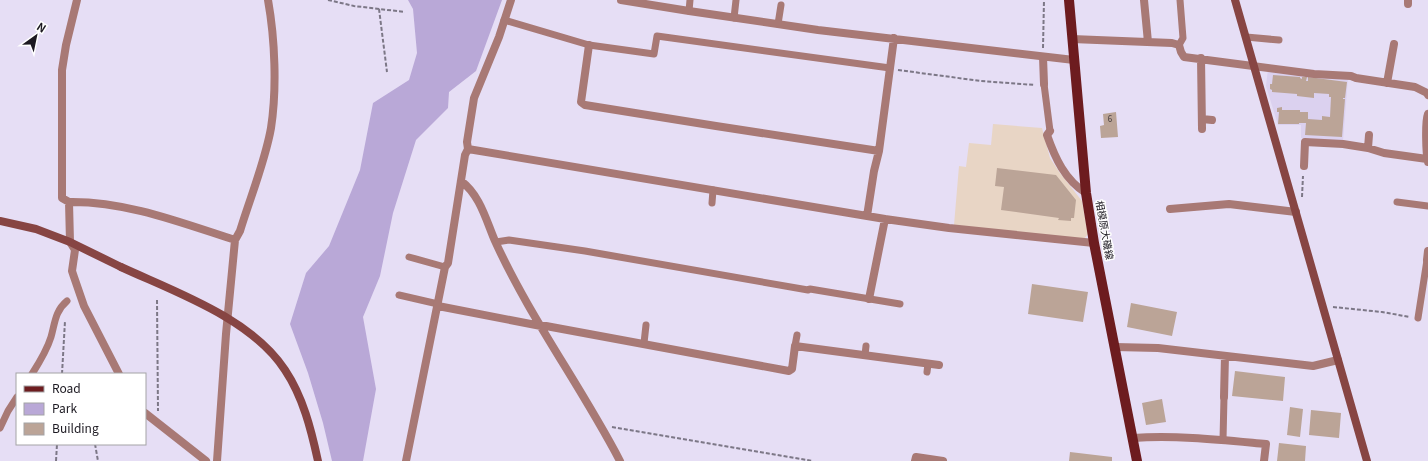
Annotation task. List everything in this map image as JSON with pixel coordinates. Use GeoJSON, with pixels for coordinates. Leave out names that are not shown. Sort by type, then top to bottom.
{"type":"FeatureCollection","features":[{"type":"Feature","properties":{"kind":"main road","name":"相模原大磯線"},"geometry":{"type":"LineString","coordinates":[[1069,0],[1086,193],[1094,243],[1137,461]]}},
{"type":"Feature","properties":{"kind":"street"},"geometry":{"type":"LineString","coordinates":[[77,0],[66,45],[62,70],[62,198],[69,202],[86,202],[127,208],[236,240]]}},
{"type":"Feature","properties":{"kind":"street"},"geometry":{"type":"LineString","coordinates":[[217,461],[226,334],[236,240],[266,149],[271,128],[274,104],[273,40],[268,0]]}},
{"type":"Feature","properties":{"kind":"street"},"geometry":{"type":"LineString","coordinates":[[406,461],[445,267],[448,263],[465,155],[468,149],[467,142],[474,98],[499,37],[511,0]]}},
{"type":"Feature","properties":{"kind":"street"},"geometry":{"type":"LineString","coordinates":[[621,0],[778,24],[1074,60]]}},
{"type":"Feature","properties":{"kind":"street"},"geometry":{"type":"LineString","coordinates":[[1144,0],[1148,42]]}},
{"type":"Feature","properties":{"kind":"street"},"geometry":{"type":"LineString","coordinates":[[1235,0],[1367,461]]}},
{"type":"Feature","properties":{"kind":"street"},"geometry":{"type":"LineString","coordinates":[[868,216],[874,172],[879,151],[894,38]]}},
{"type":"Feature","properties":{"kind":"street"},"geometry":{"type":"LineString","coordinates":[[1072,39],[1148,42],[1179,45],[1184,57],[1201,58],[1314,74],[1351,76],[1415,87],[1428,95]]}},
{"type":"Feature","properties":{"kind":"street"},"geometry":{"type":"LineString","coordinates":[[1388,83],[1394,44]]}},
{"type":"Feature","properties":{"kind":"street"},"geometry":{"type":"LineString","coordinates":[[589,45],[581,102],[585,105],[879,151]]}},
{"type":"Feature","properties":{"kind":"street"},"geometry":{"type":"LineString","coordinates":[[1043,57],[1044,84]]}},
{"type":"Feature","properties":{"kind":"street"},"geometry":{"type":"LineString","coordinates":[[1201,58],[1202,129]]}},
{"type":"Feature","properties":{"kind":"street"},"geometry":{"type":"LineString","coordinates":[[1304,166],[1305,142],[1344,144],[1368,148],[1384,153],[1428,160],[1426,118],[1428,114]]}},
{"type":"Feature","properties":{"kind":"street"},"geometry":{"type":"LineString","coordinates":[[1202,119],[1212,120]]}},
{"type":"Feature","properties":{"kind":"street"},"geometry":{"type":"LineString","coordinates":[[1050,130],[1047,135],[1054,156],[1065,173],[1078,188],[1086,193]]}},
{"type":"Feature","properties":{"kind":"street"},"geometry":{"type":"LineString","coordinates":[[1368,135],[1368,148]]}},
{"type":"Feature","properties":{"kind":"street"},"geometry":{"type":"LineString","coordinates":[[468,149],[885,219],[949,228],[1094,243]]}},
{"type":"Feature","properties":{"kind":"street"},"geometry":{"type":"LineString","coordinates":[[461,181],[476,195],[496,242],[519,289],[620,461]]}},
{"type":"Feature","properties":{"kind":"street"},"geometry":{"type":"LineString","coordinates":[[69,202],[70,242],[75,250],[72,271],[84,306],[118,373]]}},
{"type":"Feature","properties":{"kind":"street"},"geometry":{"type":"LineString","coordinates":[[1170,209],[1229,204],[1295,209]]}},
{"type":"Feature","properties":{"kind":"street"},"geometry":{"type":"LineString","coordinates":[[869,299],[885,219]]}},
{"type":"Feature","properties":{"kind":"street"},"geometry":{"type":"LineString","coordinates":[[0,221],[36,229],[70,242],[218,312],[242,327],[267,348],[284,369],[298,392],[311,429],[318,461]]}},
{"type":"Feature","properties":{"kind":"street"},"geometry":{"type":"LineString","coordinates":[[438,305],[541,326],[644,343],[789,371],[792,369],[795,346],[865,355],[927,368],[939,365]]}},
{"type":"Feature","properties":{"kind":"street"},"geometry":{"type":"LineString","coordinates":[[1115,347],[1158,348],[1312,366],[1338,360]]}},
{"type":"Feature","properties":{"kind":"street"},"geometry":{"type":"LineString","coordinates":[[1224,397],[1225,356]]}},
{"type":"Feature","properties":{"kind":"street"},"geometry":{"type":"LineString","coordinates":[[146,415],[206,461]]}},
{"type":"Feature","properties":{"kind":"street"},"geometry":{"type":"LineString","coordinates":[[1133,438],[1147,437],[1223,440],[1266,444],[1264,461]]}},
{"type":"Feature","properties":{"kind":"street"},"geometry":{"type":"LineString","coordinates":[[915,461],[916,457],[943,461]]}},
{"type":"Feature","properties":{"kind":"lane"},"geometry":{"type":"LineString","coordinates":[[689,11],[690,0]]}},
{"type":"Feature","properties":{"kind":"lane"},"geometry":{"type":"LineString","coordinates":[[734,18],[736,0]]}},
{"type":"Feature","properties":{"kind":"lane"},"geometry":{"type":"LineString","coordinates":[[1179,45],[1183,38],[1180,0]]}},
{"type":"Feature","properties":{"kind":"lane"},"geometry":{"type":"LineString","coordinates":[[778,24],[781,5]]}},
{"type":"Feature","properties":{"kind":"lane"},"geometry":{"type":"LineString","coordinates":[[504,20],[589,45],[654,54],[657,36],[890,68]]}},
{"type":"Feature","properties":{"kind":"lane"},"geometry":{"type":"LineString","coordinates":[[1246,37],[1279,40]]}},
{"type":"Feature","properties":{"kind":"lane"},"geometry":{"type":"LineString","coordinates":[[1044,84],[1050,130]]}},
{"type":"Feature","properties":{"kind":"lane"},"geometry":{"type":"LineString","coordinates":[[712,203],[713,190]]}},
{"type":"Feature","properties":{"kind":"lane"},"geometry":{"type":"LineString","coordinates":[[1397,202],[1428,206]]}},
{"type":"Feature","properties":{"kind":"lane"},"geometry":{"type":"LineString","coordinates":[[496,242],[509,240],[585,251],[808,290],[810,289],[900,304]]}},
{"type":"Feature","properties":{"kind":"lane"},"geometry":{"type":"LineString","coordinates":[[1418,318],[1428,256]]}},
{"type":"Feature","properties":{"kind":"lane"},"geometry":{"type":"LineString","coordinates":[[409,257],[445,267]]}},
{"type":"Feature","properties":{"kind":"lane"},"geometry":{"type":"LineString","coordinates":[[402,294],[438,305]]}},
{"type":"Feature","properties":{"kind":"lane"},"geometry":{"type":"LineString","coordinates":[[33,373],[51,337],[60,306],[67,301]]}},
{"type":"Feature","properties":{"kind":"lane"},"geometry":{"type":"LineString","coordinates":[[644,343],[646,326]]}},
{"type":"Feature","properties":{"kind":"lane"},"geometry":{"type":"LineString","coordinates":[[795,346],[797,335]]}},
{"type":"Feature","properties":{"kind":"lane"},"geometry":{"type":"LineString","coordinates":[[865,355],[866,346]]}},
{"type":"Feature","properties":{"kind":"lane"},"geometry":{"type":"LineString","coordinates":[[1223,440],[1224,397]]}},
{"type":"Feature","properties":{"kind":"lane"},"geometry":{"type":"LineString","coordinates":[[0,428],[16,399]]}},
{"type":"Feature","properties":{"kind":"path"},"geometry":{"type":"LineString","coordinates":[[328,0],[354,6],[405,12]]}},
{"type":"Feature","properties":{"kind":"path"},"geometry":{"type":"LineString","coordinates":[[1043,57],[1044,0]]}},
{"type":"Feature","properties":{"kind":"path"},"geometry":{"type":"LineString","coordinates":[[379,9],[387,72]]}},
{"type":"Feature","properties":{"kind":"path"},"geometry":{"type":"LineString","coordinates":[[890,68],[986,80],[1038,85],[1044,84]]}},
{"type":"Feature","properties":{"kind":"path"},"geometry":{"type":"LineString","coordinates":[[1295,209],[1302,204],[1304,166]]}},
{"type":"Feature","properties":{"kind":"path"},"geometry":{"type":"LineString","coordinates":[[156,422],[158,418],[157,300]]}},
{"type":"Feature","properties":{"kind":"path"},"geometry":{"type":"LineString","coordinates":[[1324,308],[1333,307],[1382,312],[1418,318]]}},
{"type":"Feature","properties":{"kind":"path"},"geometry":{"type":"LineString","coordinates":[[62,373],[65,320]]}},
{"type":"Feature","properties":{"kind":"path"},"geometry":{"type":"LineString","coordinates":[[599,425],[813,461]]}},
{"type":"Feature","properties":{"kind":"path"},"geometry":{"type":"LineString","coordinates":[[56,461],[57,445]]}},
{"type":"Feature","properties":{"kind":"path"},"geometry":{"type":"LineString","coordinates":[[95,445],[98,461]]}},
{"type":"Feature","properties":{"kind":"shaded area"},"geometry":{"type":"Polygon","coordinates":[[[1268,69],[1348,78],[1343,141],[1301,138],[1301,125],[1278,125],[1266,86],[1268,69]]]}},
{"type":"Feature","properties":{"kind":"shaded area"},"geometry":{"type":"Polygon","coordinates":[[[993,124],[1042,128],[1050,158],[1082,201],[1088,234],[1084,239],[954,225],[959,166],[966,167],[969,143],[991,145],[993,124]]]}},
{"type":"Feature","properties":{"kind":"green space"},"geometry":{"type":"Polygon","coordinates":[[[408,0],[502,0],[476,71],[449,92],[448,108],[416,140],[393,213],[380,276],[363,317],[376,389],[363,461],[332,461],[323,423],[308,373],[290,324],[306,273],[329,246],[360,170],[373,103],[409,80],[417,53],[413,9],[408,0]]]}},
{"type":"Feature","properties":{"kind":"building"},"geometry":{"type":"Polygon","coordinates":[[[1273,75],[1300,77],[1302,79],[1302,77],[1307,77],[1306,81],[1308,81],[1308,77],[1347,82],[1345,98],[1343,98],[1345,99],[1342,137],[1305,135],[1306,123],[1278,124],[1279,112],[1277,112],[1277,108],[1282,107],[1282,110],[1300,110],[1300,112],[1308,112],[1308,119],[1322,120],[1322,116],[1330,117],[1331,97],[1329,97],[1329,94],[1314,93],[1314,98],[1297,96],[1297,94],[1272,92],[1270,89],[1270,84],[1272,84],[1273,75]]]}},
{"type":"Feature","properties":{"kind":"building"},"geometry":{"type":"Polygon","coordinates":[[[1116,112],[1118,137],[1101,138],[1100,126],[1104,125],[1103,114],[1116,112]]]}},
{"type":"Feature","properties":{"kind":"building"},"geometry":{"type":"Polygon","coordinates":[[[997,168],[1056,175],[1076,200],[1074,218],[1071,218],[1071,221],[1058,220],[1059,218],[1001,210],[1004,187],[995,186],[997,168]]]}},
{"type":"Feature","properties":{"kind":"building"},"geometry":{"type":"Polygon","coordinates":[[[1032,284],[1088,292],[1083,322],[1028,314],[1032,284]]]}},
{"type":"Feature","properties":{"kind":"building"},"geometry":{"type":"Polygon","coordinates":[[[1131,303],[1177,312],[1172,336],[1127,327],[1131,303]]]}},
{"type":"Feature","properties":{"kind":"building"},"geometry":{"type":"Polygon","coordinates":[[[1235,371],[1285,377],[1283,401],[1232,396],[1235,371]]]}},
{"type":"Feature","properties":{"kind":"building"},"geometry":{"type":"Polygon","coordinates":[[[1162,399],[1166,422],[1146,425],[1142,403],[1162,399]]]}},
{"type":"Feature","properties":{"kind":"building"},"geometry":{"type":"Polygon","coordinates":[[[1290,407],[1303,409],[1300,437],[1287,435],[1290,407]]]}},
{"type":"Feature","properties":{"kind":"building"},"geometry":{"type":"Polygon","coordinates":[[[1311,410],[1341,413],[1339,438],[1309,435],[1311,410]]]}},
{"type":"Feature","properties":{"kind":"building"},"geometry":{"type":"Polygon","coordinates":[[[1279,443],[1306,446],[1305,461],[1277,461],[1279,443]]]}},
{"type":"Feature","properties":{"kind":"building"},"geometry":{"type":"Polygon","coordinates":[[[1070,452],[1112,457],[1112,461],[1069,461],[1070,452]]]}}]}
